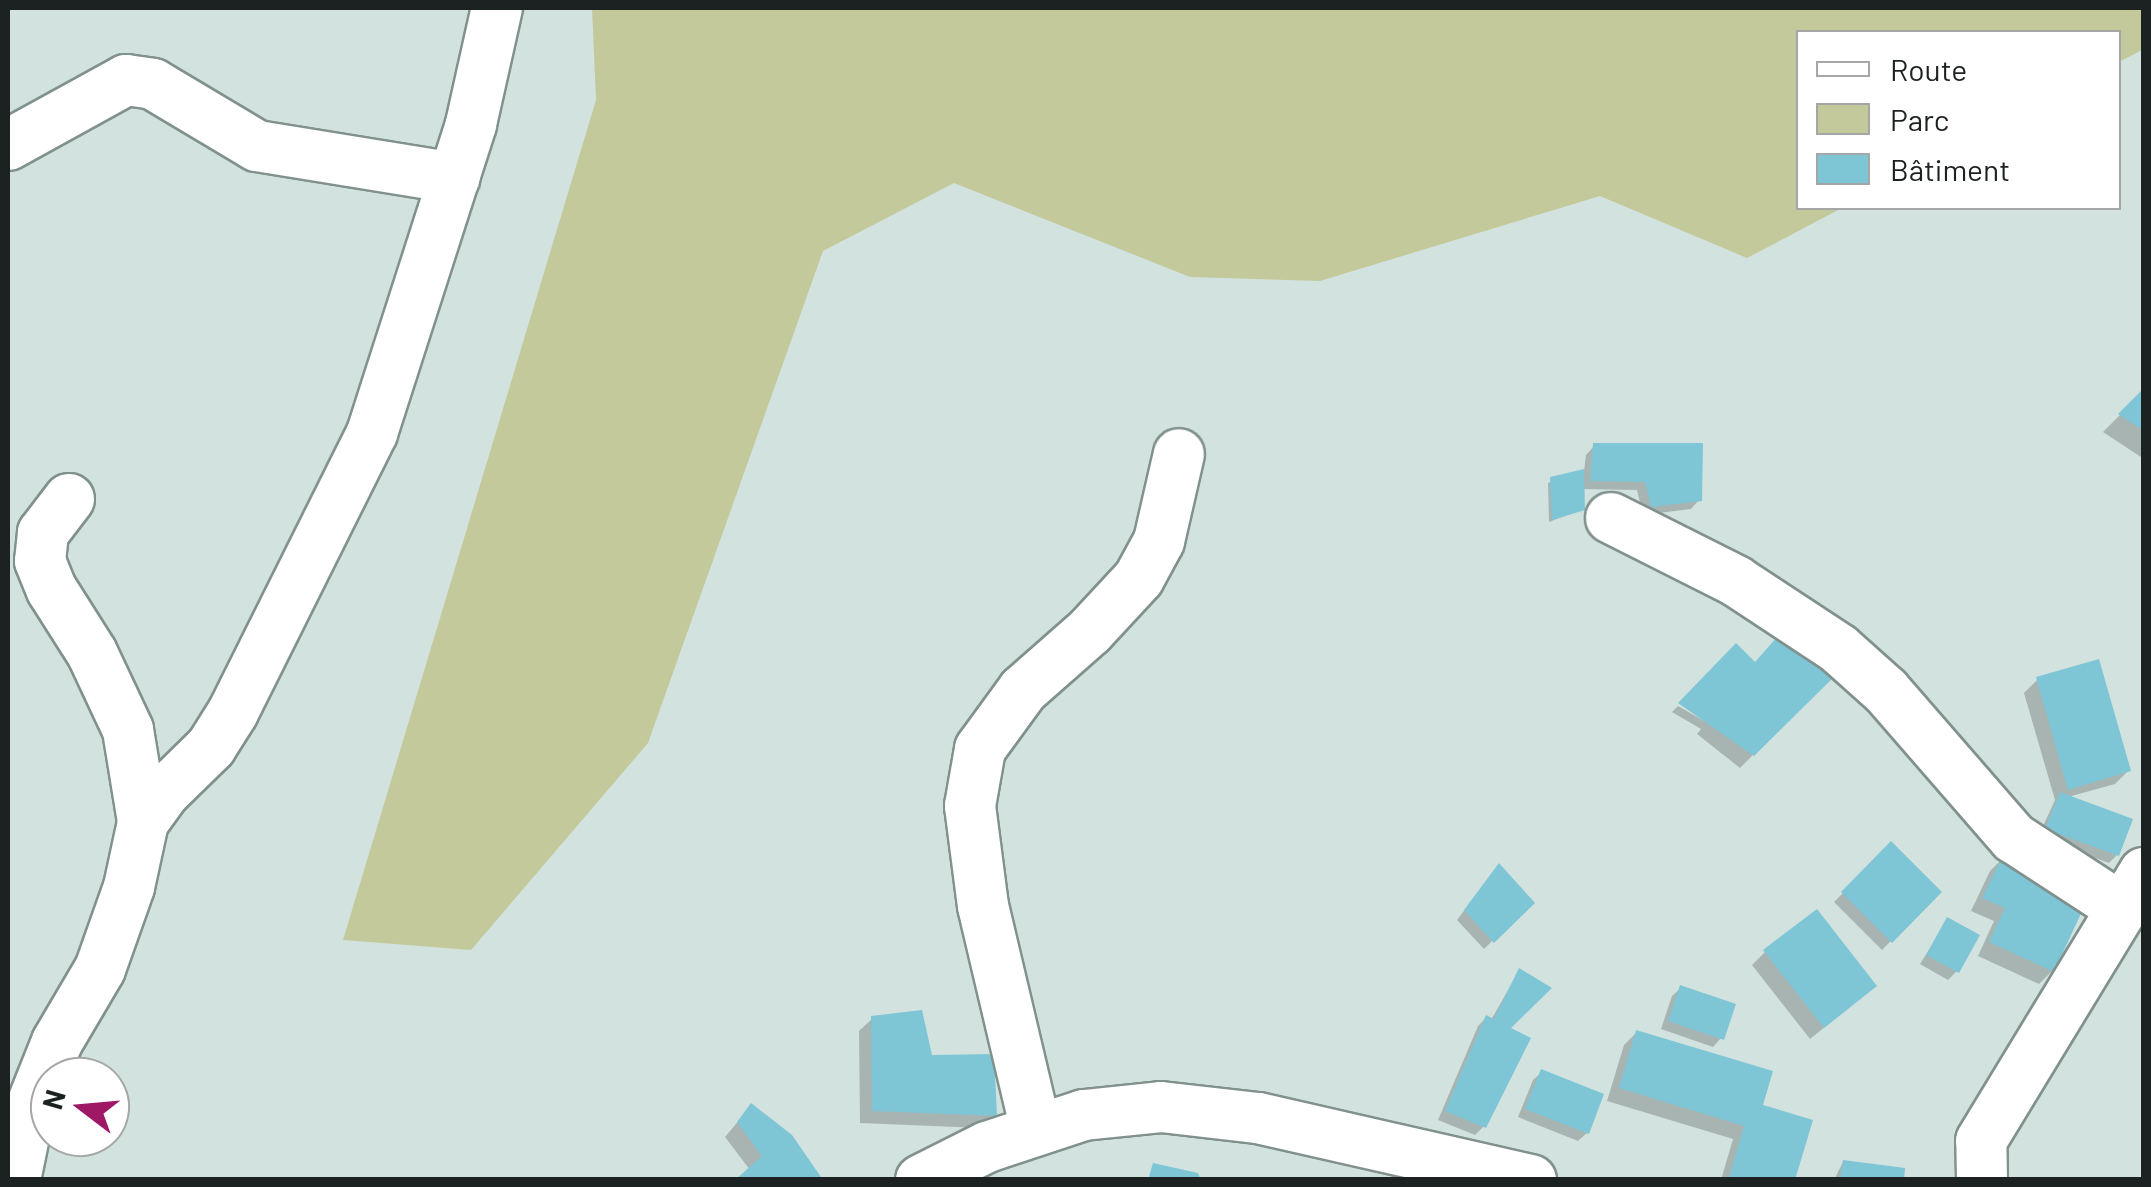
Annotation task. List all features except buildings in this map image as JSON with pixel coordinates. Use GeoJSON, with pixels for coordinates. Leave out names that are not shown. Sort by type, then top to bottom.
{"type":"FeatureCollection","features":[{"type":"Feature","properties":{"kind":"street"},"geometry":{"type":"LineString","coordinates":[[143,822],[164,794],[211,746],[233,712],[372,433],[454,178],[497,8]]}},
{"type":"Feature","properties":{"kind":"street"},"geometry":{"type":"LineString","coordinates":[[8,145],[126,80],[154,84],[257,146],[454,178]]}},
{"type":"Feature","properties":{"kind":"street"},"geometry":{"type":"LineString","coordinates":[[1036,1130],[983,906],[970,806],[980,749],[1023,690],[1090,630],[1138,578],[1159,541],[1179,454]]}},
{"type":"Feature","properties":{"kind":"street"},"geometry":{"type":"LineString","coordinates":[[15,1180],[29,1112],[57,1042],[100,969],[129,887],[143,822],[128,730],[92,653],[52,590],[40,562],[44,534],[69,500]]}},
{"type":"Feature","properties":{"kind":"street"},"geometry":{"type":"LineString","coordinates":[[1612,518],[1736,580],[1838,649],[1886,691],[2014,838],[2133,891],[1972,1167]]}},
{"type":"Feature","properties":{"kind":"street"},"geometry":{"type":"LineString","coordinates":[[922,1180],[986,1146],[1084,1115],[1160,1107],[1258,1118],[1531,1180]]}},
{"type":"Feature","properties":{"kind":"green space"},"geometry":{"type":"Polygon","coordinates":[[[592,8],[2143,8],[2144,49],[2121,61],[2121,30],[1796,30],[1796,210],[1838,210],[1747,258],[1600,196],[1320,281],[1190,277],[954,183],[823,251],[648,743],[471,950],[343,940],[596,100],[592,8]]]}}]}
